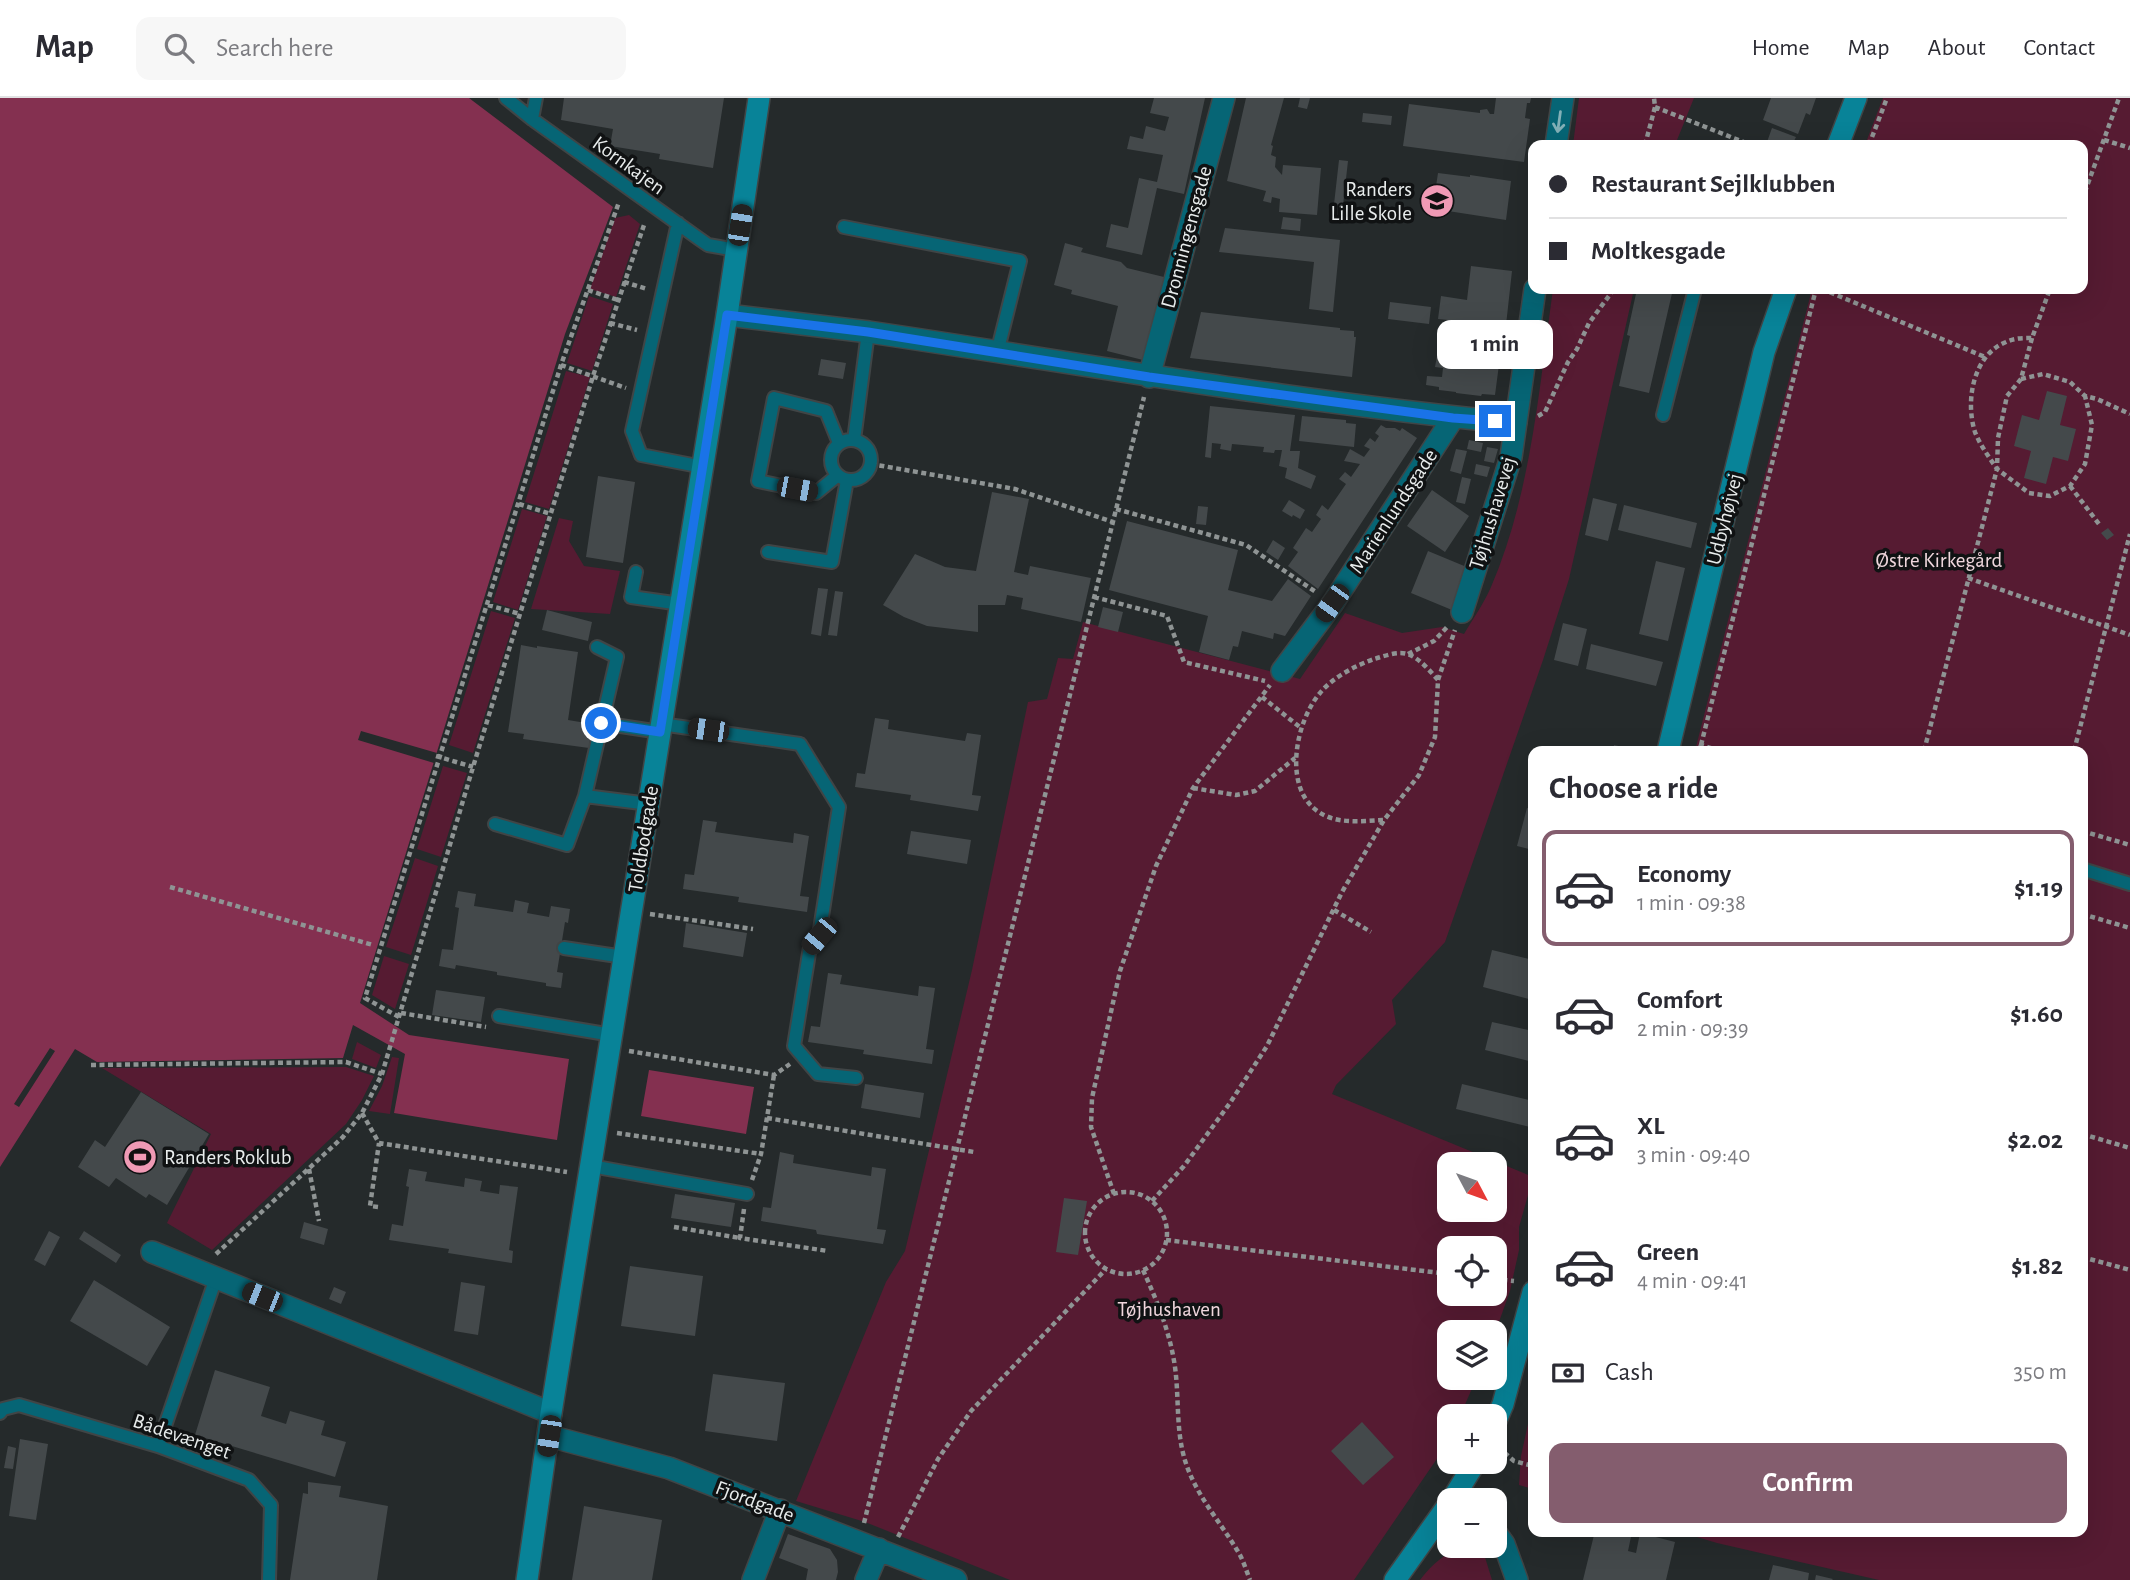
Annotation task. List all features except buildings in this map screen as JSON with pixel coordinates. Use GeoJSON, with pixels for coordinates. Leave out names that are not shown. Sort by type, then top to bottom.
{"type":"FeatureCollection","features":[{"type":"Feature","properties":{"kind":"street","name":"Toldbodgade"},"geometry":{"type":"LineString","coordinates":[[527,1580],[551,1413],[727,315],[759,98]]}},
{"type":"Feature","properties":{"kind":"street","name":"Dronningensgade"},"geometry":{"type":"LineString","coordinates":[[1149,377],[1223,98]]}},
{"type":"Feature","properties":{"kind":"street"},"geometry":{"type":"LineString","coordinates":[[1557,140],[1563,98]]}},
{"type":"Feature","properties":{"kind":"street"},"geometry":{"type":"LineString","coordinates":[[1840,140],[1856,98]]}},
{"type":"Feature","properties":{"kind":"street","name":"Tøjhushavevej"},"geometry":{"type":"LineString","coordinates":[[1462,612],[1511,457],[1534,294]]}},
{"type":"Feature","properties":{"kind":"street","name":"Udbyhøjvej"},"geometry":{"type":"LineString","coordinates":[[1669,746],[1764,352],[1784,294]]}},
{"type":"Feature","properties":{"kind":"street"},"geometry":{"type":"LineString","coordinates":[[727,315],[868,332],[1149,377],[1453,418],[1516,423]]}},
{"type":"Feature","properties":{"kind":"street","name":"Marienlundsgade"},"geometry":{"type":"LineString","coordinates":[[1277,677],[1332,603],[1453,418]]}},
{"type":"Feature","properties":{"kind":"street"},"geometry":{"type":"LineString","coordinates":[[152,1252],[551,1413]]}},
{"type":"Feature","properties":{"kind":"street"},"geometry":{"type":"LineString","coordinates":[[1503,1404],[1528,1311]]}},
{"type":"Feature","properties":{"kind":"street","name":"Fjordgade"},"geometry":{"type":"LineString","coordinates":[[549,1436],[669,1468],[956,1580]]}},
{"type":"Feature","properties":{"kind":"street"},"geometry":{"type":"LineString","coordinates":[[753,1580],[780,1510]]}},
{"type":"Feature","properties":{"kind":"street"},"geometry":{"type":"LineString","coordinates":[[1395,1580],[1437,1524]]}},
{"type":"Feature","properties":{"kind":"street"},"geometry":{"type":"LineString","coordinates":[[866,1580],[884,1551]]}},
{"type":"Feature","properties":{"kind":"street"},"geometry":{"type":"LineString","coordinates":[[1507,1552],[1517,1580]]}},
{"type":"Feature","properties":{"kind":"lane","name":"Kornkajen"},"geometry":{"type":"LineString","coordinates":[[506,98],[708,245],[736,250]]}},
{"type":"Feature","properties":{"kind":"lane"},"geometry":{"type":"LineString","coordinates":[[532,119],[536,98]]}},
{"type":"Feature","properties":{"kind":"lane"},"geometry":{"type":"LineString","coordinates":[[678,223],[632,431],[641,455],[702,467]]}},
{"type":"Feature","properties":{"kind":"lane"},"geometry":{"type":"LineString","coordinates":[[844,227],[1020,261],[997,353]]}},
{"type":"Feature","properties":{"kind":"lane"},"geometry":{"type":"LineString","coordinates":[[1664,415],[1694,294]]}},
{"type":"Feature","properties":{"kind":"lane"},"geometry":{"type":"LineString","coordinates":[[854,440],[868,332]]}},
{"type":"Feature","properties":{"kind":"lane"},"geometry":{"type":"LineString","coordinates":[[839,443],[826,411],[774,398],[758,481],[816,493],[842,478]]}},
{"type":"Feature","properties":{"kind":"lane"},"geometry":{"type":"LineString","coordinates":[[854,440],[866,446],[872,458],[864,475],[853,480],[842,478],[831,466],[831,459],[839,443],[854,440]]}},
{"type":"Feature","properties":{"kind":"lane"},"geometry":{"type":"LineString","coordinates":[[768,552],[832,562],[842,478]]}},
{"type":"Feature","properties":{"kind":"lane"},"geometry":{"type":"LineString","coordinates":[[636,572],[631,597],[681,604]]}},
{"type":"Feature","properties":{"kind":"lane"},"geometry":{"type":"LineString","coordinates":[[495,824],[567,845],[585,796],[617,657],[597,647]]}},
{"type":"Feature","properties":{"kind":"lane"},"geometry":{"type":"LineString","coordinates":[[601,723],[800,744],[839,807],[819,936],[810,947],[794,1046],[818,1074],[856,1078]]}},
{"type":"Feature","properties":{"kind":"lane"},"geometry":{"type":"LineString","coordinates":[[585,796],[649,804]]}},
{"type":"Feature","properties":{"kind":"lane"},"geometry":{"type":"LineString","coordinates":[[2088,871],[2130,884]]}},
{"type":"Feature","properties":{"kind":"lane"},"geometry":{"type":"LineString","coordinates":[[564,948],[624,957]]}},
{"type":"Feature","properties":{"kind":"lane"},"geometry":{"type":"LineString","coordinates":[[499,1016],[611,1041]]}},
{"type":"Feature","properties":{"kind":"lane"},"geometry":{"type":"LineString","coordinates":[[590,1170],[747,1194]]}},
{"type":"Feature","properties":{"kind":"lane"},"geometry":{"type":"LineString","coordinates":[[158,1446],[210,1276]]}},
{"type":"Feature","properties":{"kind":"lane","name":"Bådevænget"},"geometry":{"type":"LineString","coordinates":[[0,1413],[3,1409],[19,1405],[158,1446],[248,1479],[271,1505],[269,1580]]}},
{"type":"Feature","properties":{"kind":"path"},"geometry":{"type":"LineString","coordinates":[[1646,140],[1655,107],[1654,98]]}},
{"type":"Feature","properties":{"kind":"path"},"geometry":{"type":"LineString","coordinates":[[1871,140],[1887,98]]}},
{"type":"Feature","properties":{"kind":"path"},"geometry":{"type":"LineString","coordinates":[[2088,184],[2119,98]]}},
{"type":"Feature","properties":{"kind":"path"},"geometry":{"type":"LineString","coordinates":[[1655,107],[1738,140]]}},
{"type":"Feature","properties":{"kind":"path"},"geometry":{"type":"LineString","coordinates":[[2104,140],[2130,148]]}},
{"type":"Feature","properties":{"kind":"path"},"geometry":{"type":"LineString","coordinates":[[499,1016],[497,1029],[400,1015],[365,998],[561,365],[625,186]]}},
{"type":"Feature","properties":{"kind":"path"},"geometry":{"type":"LineString","coordinates":[[210,1276],[216,1254],[343,1137],[362,1113],[382,1074],[593,376],[651,204]]}},
{"type":"Feature","properties":{"kind":"path"},"geometry":{"type":"LineString","coordinates":[[588,289],[618,300]]}},
{"type":"Feature","properties":{"kind":"path"},"geometry":{"type":"LineString","coordinates":[[1516,423],[1533,419],[1545,412],[1589,323],[1610,294]]}},
{"type":"Feature","properties":{"kind":"path"},"geometry":{"type":"LineString","coordinates":[[1704,746],[1815,294]]}},
{"type":"Feature","properties":{"kind":"path"},"geometry":{"type":"LineString","coordinates":[[1834,294],[1985,357]]}},
{"type":"Feature","properties":{"kind":"path"},"geometry":{"type":"LineString","coordinates":[[1925,746],[1997,469],[1998,438],[2007,396],[2021,379],[2048,294]]}},
{"type":"Feature","properties":{"kind":"path"},"geometry":{"type":"LineString","coordinates":[[610,323],[652,334]]}},
{"type":"Feature","properties":{"kind":"path"},"geometry":{"type":"LineString","coordinates":[[2021,379],[2043,374],[2070,382],[2085,396],[2092,425],[2085,464],[2070,486],[2050,496],[2029,493],[1997,469],[1984,452],[1975,430],[1971,405],[1976,375],[1985,357],[2003,343],[2015,338],[2032,338]]}},
{"type":"Feature","properties":{"kind":"path"},"geometry":{"type":"LineString","coordinates":[[561,365],[639,394]]}},
{"type":"Feature","properties":{"kind":"path"},"geometry":{"type":"LineString","coordinates":[[865,1522],[1149,377]]}},
{"type":"Feature","properties":{"kind":"path"},"geometry":{"type":"LineString","coordinates":[[2085,396],[2097,398],[2130,414]]}},
{"type":"Feature","properties":{"kind":"path"},"geometry":{"type":"LineString","coordinates":[[871,464],[1015,489],[1112,522]]}},
{"type":"Feature","properties":{"kind":"path"},"geometry":{"type":"LineString","coordinates":[[2070,486],[2099,524]]}},
{"type":"Feature","properties":{"kind":"path"},"geometry":{"type":"LineString","coordinates":[[519,504],[551,514]]}},
{"type":"Feature","properties":{"kind":"path"},"geometry":{"type":"LineString","coordinates":[[1116,509],[1246,545],[1332,603]]}},
{"type":"Feature","properties":{"kind":"path"},"geometry":{"type":"LineString","coordinates":[[2075,746],[2130,534]]}},
{"type":"Feature","properties":{"kind":"path"},"geometry":{"type":"LineString","coordinates":[[1968,578],[2130,635]]}},
{"type":"Feature","properties":{"kind":"path"},"geometry":{"type":"LineString","coordinates":[[1094,597],[1167,616],[1184,662],[1277,677],[1193,788],[1156,866],[1119,971],[1092,1098],[1091,1127],[1114,1194]]}},
{"type":"Feature","properties":{"kind":"path"},"geometry":{"type":"LineString","coordinates":[[488,605],[520,614]]}},
{"type":"Feature","properties":{"kind":"path"},"geometry":{"type":"LineString","coordinates":[[1384,820],[1344,821],[1317,811],[1299,788],[1296,757],[1301,728],[1320,693],[1353,667],[1389,654],[1408,654],[1434,641],[1462,612]]}},
{"type":"Feature","properties":{"kind":"path"},"geometry":{"type":"LineString","coordinates":[[1152,1201],[1184,1166],[1267,1046],[1334,910],[1384,820],[1419,775],[1435,737],[1438,680],[1462,612]]}},
{"type":"Feature","properties":{"kind":"path"},"geometry":{"type":"LineString","coordinates":[[1408,654],[1420,661],[1438,680]]}},
{"type":"Feature","properties":{"kind":"path"},"geometry":{"type":"LineString","coordinates":[[1262,697],[1301,728]]}},
{"type":"Feature","properties":{"kind":"path"},"geometry":{"type":"LineString","coordinates":[[439,756],[473,767]]}},
{"type":"Feature","properties":{"kind":"path"},"geometry":{"type":"LineString","coordinates":[[1193,788],[1236,795],[1255,791],[1296,757]]}},
{"type":"Feature","properties":{"kind":"path"},"geometry":{"type":"LineString","coordinates":[[2088,833],[2130,845]]}},
{"type":"Feature","properties":{"kind":"path"},"geometry":{"type":"LineString","coordinates":[[170,887],[373,945]]}},
{"type":"Feature","properties":{"kind":"path"},"geometry":{"type":"LineString","coordinates":[[1334,910],[1371,932]]}},
{"type":"Feature","properties":{"kind":"path"},"geometry":{"type":"LineString","coordinates":[[631,912],[753,929]]}},
{"type":"Feature","properties":{"kind":"path"},"geometry":{"type":"LineString","coordinates":[[2088,916],[2130,928]]}},
{"type":"Feature","properties":{"kind":"path"},"geometry":{"type":"LineString","coordinates":[[611,1041],[774,1076]]}},
{"type":"Feature","properties":{"kind":"path"},"geometry":{"type":"LineString","coordinates":[[740,1237],[747,1194],[761,1154],[774,1076],[802,1056]]}},
{"type":"Feature","properties":{"kind":"path"},"geometry":{"type":"LineString","coordinates":[[91,1065],[346,1062],[382,1074]]}},
{"type":"Feature","properties":{"kind":"path"},"geometry":{"type":"LineString","coordinates":[[362,1113],[380,1143],[370,1206],[378,1207]]}},
{"type":"Feature","properties":{"kind":"path"},"geometry":{"type":"LineString","coordinates":[[767,1118],[974,1152]]}},
{"type":"Feature","properties":{"kind":"path"},"geometry":{"type":"LineString","coordinates":[[597,1130],[761,1154]]}},
{"type":"Feature","properties":{"kind":"path"},"geometry":{"type":"LineString","coordinates":[[2088,1137],[2130,1148]]}},
{"type":"Feature","properties":{"kind":"path"},"geometry":{"type":"LineString","coordinates":[[380,1143],[590,1170]]}},
{"type":"Feature","properties":{"kind":"path"},"geometry":{"type":"LineString","coordinates":[[309,1169],[319,1221]]}},
{"type":"Feature","properties":{"kind":"path"},"geometry":{"type":"LineString","coordinates":[[1127,1192],[1140,1195],[1152,1201],[1164,1219],[1166,1240],[1162,1252],[1143,1270],[1118,1273],[1106,1269],[1095,1261],[1088,1249],[1084,1236],[1086,1222],[1101,1200],[1114,1194],[1127,1192]]}},
{"type":"Feature","properties":{"kind":"path"},"geometry":{"type":"LineString","coordinates":[[674,1227],[828,1251]]}},
{"type":"Feature","properties":{"kind":"path"},"geometry":{"type":"LineString","coordinates":[[1166,1240],[1437,1272]]}},
{"type":"Feature","properties":{"kind":"path"},"geometry":{"type":"LineString","coordinates":[[2088,1259],[2130,1270]]}},
{"type":"Feature","properties":{"kind":"path"},"geometry":{"type":"LineString","coordinates":[[884,1551],[938,1459],[971,1411],[1106,1269]]}},
{"type":"Feature","properties":{"kind":"path"},"geometry":{"type":"LineString","coordinates":[[1143,1270],[1171,1343],[1185,1459],[1208,1506],[1239,1553],[1250,1580]]}},
{"type":"Feature","properties":{"kind":"path"},"geometry":{"type":"LineString","coordinates":[[1507,1455],[1514,1461],[1528,1465]]}},
{"type":"Feature","properties":{"kind":"green space"},"geometry":{"type":"Polygon","coordinates":[[[1579,98],[1694,98],[1677,140],[1574,140],[1579,98]]]}},
{"type":"Feature","properties":{"kind":"green space","name":"Østre Kirkegård"},"geometry":{"type":"Polygon","coordinates":[[[1883,98],[2130,98],[2130,1580],[1879,1580],[1697,1537],[2088,1537],[2088,746],[1696,746],[1811,294],[2088,294],[2088,140],[1867,140],[1883,98]]]}},
{"type":"Feature","properties":{"kind":"green space"},"geometry":{"type":"Polygon","coordinates":[[[629,215],[640,224],[616,297],[590,289],[615,218],[629,215]]]}},
{"type":"Feature","properties":{"kind":"green space","name":"Tøjhushaven"},"geometry":{"type":"Polygon","coordinates":[[[1552,294],[1633,294],[1569,579],[1445,942],[1392,1000],[1396,1024],[1336,1085],[1332,1094],[1472,1152],[1437,1152],[1437,1222],[1507,1222],[1507,1166],[1528,1175],[1528,1195],[1519,1227],[1519,1250],[1507,1299],[1507,1236],[1437,1236],[1437,1306],[1505,1306],[1500,1320],[1437,1320],[1437,1390],[1471,1390],[1465,1404],[1437,1404],[1437,1459],[1354,1580],[1010,1580],[865,1522],[796,1501],[886,1282],[905,1251],[972,970],[1028,702],[1047,699],[1058,658],[1073,659],[1083,622],[1300,679],[1345,613],[1402,633],[1442,627],[1464,634],[1491,587],[1505,552],[1532,441],[1552,294]]]}},
{"type":"Feature","properties":{"kind":"green space"},"geometry":{"type":"Polygon","coordinates":[[[589,296],[613,304],[592,371],[567,363],[589,296]]]}},
{"type":"Feature","properties":{"kind":"green space"},"geometry":{"type":"Polygon","coordinates":[[[566,371],[590,377],[549,509],[525,502],[566,371]]]}},
{"type":"Feature","properties":{"kind":"green space"},"geometry":{"type":"Polygon","coordinates":[[[522,509],[547,516],[518,610],[493,602],[522,509]]]}},
{"type":"Feature","properties":{"kind":"green space"},"geometry":{"type":"Polygon","coordinates":[[[559,518],[573,521],[569,541],[584,566],[620,571],[610,614],[531,609],[559,518]]]}},
{"type":"Feature","properties":{"kind":"green space"},"geometry":{"type":"Polygon","coordinates":[[[491,611],[515,618],[473,753],[449,745],[491,611]]]}},
{"type":"Feature","properties":{"kind":"green space"},"geometry":{"type":"Polygon","coordinates":[[[443,766],[467,773],[441,857],[417,849],[443,766]]]}},
{"type":"Feature","properties":{"kind":"green space"},"geometry":{"type":"Polygon","coordinates":[[[415,858],[438,866],[411,955],[386,947],[415,858]]]}},
{"type":"Feature","properties":{"kind":"green space"},"geometry":{"type":"Polygon","coordinates":[[[384,956],[409,964],[395,1009],[372,995],[384,956]]]}},
{"type":"Feature","properties":{"kind":"green space"},"geometry":{"type":"Polygon","coordinates":[[[357,1042],[381,1055],[376,1068],[352,1059],[357,1042]]]}},
{"type":"Feature","properties":{"kind":"green space"},"geometry":{"type":"Polygon","coordinates":[[[392,1057],[399,1058],[390,1114],[369,1111],[382,1086],[392,1057]]]}},
{"type":"Feature","properties":{"kind":"green space"},"geometry":{"type":"Polygon","coordinates":[[[346,1067],[374,1076],[346,1124],[212,1250],[167,1223],[211,1134],[102,1068],[346,1067]]]}},
{"type":"Feature","properties":{"kind":"green space"},"geometry":{"type":"Polygon","coordinates":[[[1528,1424],[1528,1488],[1519,1485],[1521,1456],[1528,1424]]]}},
{"type":"Feature","properties":{"kind":"green space"},"geometry":{"type":"Polygon","coordinates":[[[1485,1558],[1492,1580],[1420,1580],[1440,1559],[1485,1558]]]}},
{"type":"Feature","properties":{"kind":"shaded area"},"geometry":{"type":"Polygon","coordinates":[[[0,98],[469,98],[613,207],[565,334],[360,1003],[409,1035],[569,1059],[557,1140],[394,1113],[405,1054],[353,1025],[343,1058],[97,1062],[75,1049],[0,1167],[0,98]]]}},
{"type":"Feature","properties":{"kind":"shaded area"},"geometry":{"type":"Polygon","coordinates":[[[649,1070],[754,1087],[746,1134],[641,1116],[649,1070]]]}},
{"type":"Feature","properties":{"kind":"pier"},"geometry":{"type":"Polygon","coordinates":[[[361,731],[437,753],[434,763],[358,740],[361,731]]]}},
{"type":"Feature","properties":{"kind":"pier"},"geometry":{"type":"Polygon","coordinates":[[[50,1048],[55,1051],[19,1107],[14,1104],[50,1048]]]}},
{"type":"Feature","properties":{"kind":"place","name":"Randers Lille Skole"},"geometry":{"type":"Point","coordinates":[1437,201]}},
{"type":"Feature","properties":{"kind":"place","name":"Randers Roklub"},"geometry":{"type":"Point","coordinates":[140,1157]}},
{"type":"Feature","properties":{"kind":"route"},"geometry":{"type":"LineString","coordinates":[[601,723],[660,732],[727,315],[868,332],[1149,377],[1453,418],[1495,421]]}}]}
